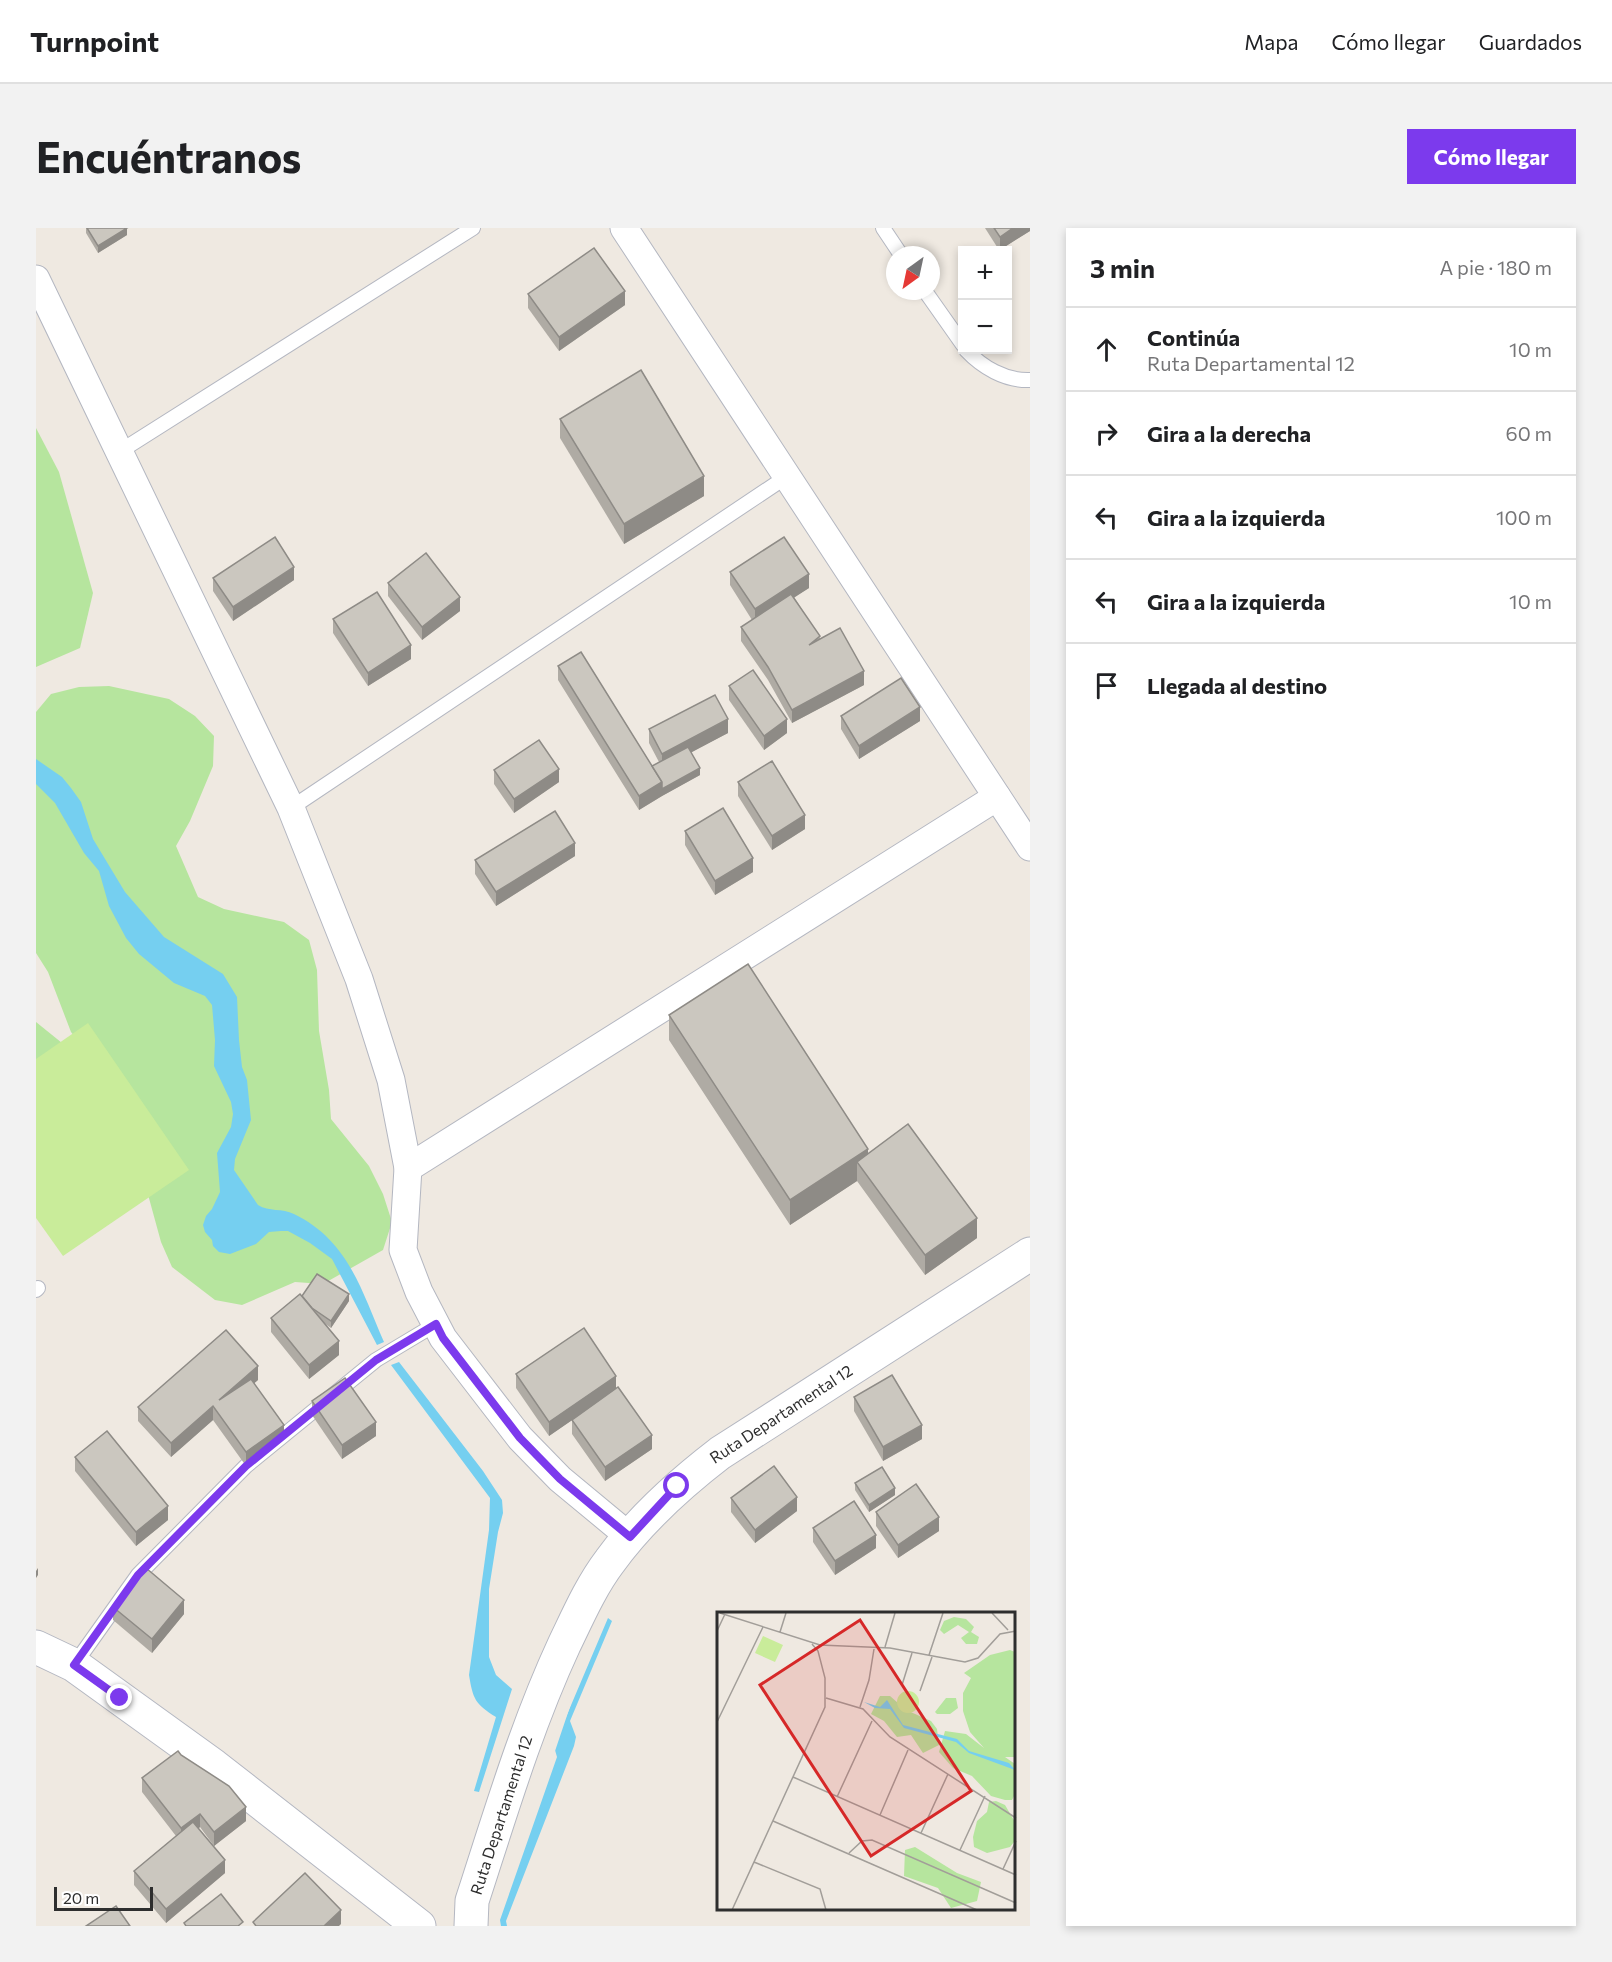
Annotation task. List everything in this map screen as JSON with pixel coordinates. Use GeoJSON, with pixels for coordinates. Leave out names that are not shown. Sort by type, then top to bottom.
{"type":"FeatureCollection","features":[{"type":"Feature","properties":{"kind":"main road","name":"Ruta Departamental 12"},"geometry":{"type":"LineString","coordinates":[[471,1926],[472,1901],[518,1759],[545,1685],[582,1606],[610,1561],[677,1486],[720,1453],[1030,1254]]}},
{"type":"Feature","properties":{"kind":"main road"},"geometry":{"type":"LineString","coordinates":[[36,1647],[74,1665],[214,1766],[419,1926]]}},
{"type":"Feature","properties":{"kind":"street"},"geometry":{"type":"LineString","coordinates":[[624,228],[1030,847]]}},
{"type":"Feature","properties":{"kind":"street"},"geometry":{"type":"LineString","coordinates":[[36,279],[291,808],[359,979],[391,1080],[408,1168],[403,1250],[419,1292],[443,1338],[520,1438],[560,1479],[630,1537]]}},
{"type":"Feature","properties":{"kind":"street"},"geometry":{"type":"LineString","coordinates":[[408,1168],[998,797]]}},
{"type":"Feature","properties":{"kind":"lane"},"geometry":{"type":"LineString","coordinates":[[119,452],[473,228]]}},
{"type":"Feature","properties":{"kind":"lane"},"geometry":{"type":"LineString","coordinates":[[883,228],[895,246]]}},
{"type":"Feature","properties":{"kind":"lane"},"geometry":{"type":"LineString","coordinates":[[931,300],[958,338]]}},
{"type":"Feature","properties":{"kind":"lane"},"geometry":{"type":"LineString","coordinates":[[970,354],[995,373],[1030,380]]}},
{"type":"Feature","properties":{"kind":"lane"},"geometry":{"type":"LineString","coordinates":[[291,808],[786,477]]}},
{"type":"Feature","properties":{"kind":"lane"},"geometry":{"type":"LineString","coordinates":[[74,1665],[138,1575],[246,1466],[376,1360],[436,1324]]}},
{"type":"Feature","properties":{"kind":"green space"},"geometry":{"type":"Polygon","coordinates":[[[36,428],[59,472],[93,593],[80,648],[36,667],[36,428]]]}},
{"type":"Feature","properties":{"kind":"green space"},"geometry":{"type":"Polygon","coordinates":[[[109,686],[169,699],[195,716],[214,736],[213,766],[190,821],[176,846],[198,897],[224,909],[284,922],[309,940],[317,970],[319,1031],[329,1090],[331,1119],[369,1166],[383,1194],[392,1222],[383,1250],[323,1284],[295,1282],[242,1305],[215,1300],[172,1267],[161,1242],[121,1096],[71,1032],[48,972],[36,953],[36,712],[51,694],[79,687],[109,686]]]}},
{"type":"Feature","properties":{"kind":"green space"},"geometry":{"type":"Polygon","coordinates":[[[36,1022],[62,1043],[36,1101],[36,1022]]]}},
{"type":"Feature","properties":{"kind":"green space"},"geometry":{"type":"Polygon","coordinates":[[[88,1023],[189,1170],[63,1256],[36,1218],[36,1059],[88,1023]]]}},
{"type":"Feature","properties":{"kind":"water"},"geometry":{"type":"Polygon","coordinates":[[[36,759],[62,777],[81,802],[93,839],[125,892],[164,937],[223,974],[237,997],[242,1067],[247,1080],[251,1120],[235,1159],[234,1170],[258,1205],[294,1214],[313,1225],[328,1238],[351,1269],[384,1342],[377,1345],[332,1259],[310,1243],[288,1231],[281,1231],[269,1232],[256,1244],[230,1254],[219,1252],[213,1246],[203,1225],[220,1192],[217,1153],[231,1127],[233,1114],[231,1102],[214,1066],[215,1040],[212,1005],[205,996],[174,983],[139,954],[126,938],[109,906],[99,871],[84,853],[55,803],[36,784],[36,759]]]}},
{"type":"Feature","properties":{"kind":"water"},"geometry":{"type":"Polygon","coordinates":[[[399,1362],[483,1471],[502,1500],[503,1513],[489,1589],[489,1657],[496,1675],[512,1689],[479,1792],[474,1791],[496,1717],[476,1700],[469,1675],[489,1530],[490,1498],[391,1365],[399,1362]]]}},
{"type":"Feature","properties":{"kind":"water"},"geometry":{"type":"Polygon","coordinates":[[[608,1618],[612,1621],[570,1721],[576,1737],[574,1746],[506,1921],[507,1926],[501,1926],[500,1920],[557,1757],[553,1743],[608,1618]]]}},
{"type":"Feature","properties":{"kind":"pier"},"geometry":{"type":"Polygon","coordinates":[[[578,1683],[554,1754],[550,1742],[561,1713],[565,1712],[578,1683]]]}},
{"type":"Feature","properties":{"kind":"building"},"geometry":{"type":"Polygon","coordinates":[[[87,228],[127,228],[98,246],[87,228]]]}},
{"type":"Feature","properties":{"kind":"building"},"geometry":{"type":"Polygon","coordinates":[[[994,228],[1013,228],[1000,237],[994,228]]]}},
{"type":"Feature","properties":{"kind":"building"},"geometry":{"type":"Polygon","coordinates":[[[594,248],[625,291],[559,337],[528,294],[594,248]]]}},
{"type":"Feature","properties":{"kind":"building"},"geometry":{"type":"Polygon","coordinates":[[[641,370],[704,476],[624,524],[560,419],[641,370]]]}},
{"type":"Feature","properties":{"kind":"building"},"geometry":{"type":"Polygon","coordinates":[[[275,537],[294,567],[233,607],[213,578],[275,537]]]}},
{"type":"Feature","properties":{"kind":"building"},"geometry":{"type":"Polygon","coordinates":[[[784,537],[809,574],[755,609],[730,572],[784,537]]]}},
{"type":"Feature","properties":{"kind":"building"},"geometry":{"type":"Polygon","coordinates":[[[426,553],[460,597],[422,627],[388,583],[426,553]]]}},
{"type":"Feature","properties":{"kind":"building"},"geometry":{"type":"Polygon","coordinates":[[[377,592],[411,645],[368,673],[333,619],[377,592]]]}},
{"type":"Feature","properties":{"kind":"building"},"geometry":{"type":"Polygon","coordinates":[[[791,594],[820,636],[809,645],[840,628],[864,671],[792,710],[768,667],[741,627],[791,594]]]}},
{"type":"Feature","properties":{"kind":"building"},"geometry":{"type":"Polygon","coordinates":[[[581,652],[662,782],[639,796],[558,666],[581,652]]]}},
{"type":"Feature","properties":{"kind":"building"},"geometry":{"type":"Polygon","coordinates":[[[753,670],[787,719],[764,736],[729,686],[753,670]]]}},
{"type":"Feature","properties":{"kind":"building"},"geometry":{"type":"Polygon","coordinates":[[[901,678],[920,707],[859,746],[841,716],[901,678]]]}},
{"type":"Feature","properties":{"kind":"building"},"geometry":{"type":"Polygon","coordinates":[[[715,695],[728,719],[662,754],[649,729],[715,695]]]}},
{"type":"Feature","properties":{"kind":"building"},"geometry":{"type":"Polygon","coordinates":[[[539,740],[559,769],[514,799],[494,770],[539,740]]]}},
{"type":"Feature","properties":{"kind":"building"},"geometry":{"type":"Polygon","coordinates":[[[688,747],[700,768],[662,789],[662,782],[652,766],[688,747]]]}},
{"type":"Feature","properties":{"kind":"building"},"geometry":{"type":"Polygon","coordinates":[[[772,761],[805,815],[772,836],[738,782],[772,761]]]}},
{"type":"Feature","properties":{"kind":"building"},"geometry":{"type":"Polygon","coordinates":[[[723,808],[753,858],[715,881],[685,831],[723,808]]]}},
{"type":"Feature","properties":{"kind":"building"},"geometry":{"type":"Polygon","coordinates":[[[555,811],[575,843],[496,892],[475,860],[555,811]]]}},
{"type":"Feature","properties":{"kind":"building"},"geometry":{"type":"Polygon","coordinates":[[[748,964],[868,1149],[790,1200],[669,1015],[748,964]]]}},
{"type":"Feature","properties":{"kind":"building"},"geometry":{"type":"Polygon","coordinates":[[[908,1124],[977,1218],[925,1255],[857,1162],[908,1124]]]}},
{"type":"Feature","properties":{"kind":"building"},"geometry":{"type":"Polygon","coordinates":[[[317,1274],[349,1294],[331,1321],[312,1308],[302,1296],[317,1274]]]}},
{"type":"Feature","properties":{"kind":"building"},"geometry":{"type":"Polygon","coordinates":[[[300,1294],[339,1341],[309,1365],[271,1318],[300,1294]]]}},
{"type":"Feature","properties":{"kind":"building"},"geometry":{"type":"Polygon","coordinates":[[[584,1328],[616,1376],[549,1422],[516,1374],[584,1328]]]}},
{"type":"Feature","properties":{"kind":"building"},"geometry":{"type":"Polygon","coordinates":[[[226,1330],[258,1366],[219,1400],[251,1379],[284,1425],[246,1452],[213,1406],[171,1443],[138,1407],[226,1330]]]}},
{"type":"Feature","properties":{"kind":"building"},"geometry":{"type":"Polygon","coordinates":[[[892,1375],[922,1425],[883,1447],[854,1397],[892,1375]]]}},
{"type":"Feature","properties":{"kind":"building"},"geometry":{"type":"Polygon","coordinates":[[[345,1378],[376,1422],[342,1445],[312,1401],[345,1378]]]}},
{"type":"Feature","properties":{"kind":"building"},"geometry":{"type":"Polygon","coordinates":[[[618,1387],[652,1435],[605,1467],[572,1420],[618,1387]]]}},
{"type":"Feature","properties":{"kind":"building"},"geometry":{"type":"Polygon","coordinates":[[[107,1431],[168,1506],[136,1532],[75,1457],[107,1431]]]}},
{"type":"Feature","properties":{"kind":"building"},"geometry":{"type":"Polygon","coordinates":[[[774,1466],[797,1497],[755,1530],[731,1498],[774,1466]]]}},
{"type":"Feature","properties":{"kind":"building"},"geometry":{"type":"Polygon","coordinates":[[[882,1467],[895,1488],[869,1505],[855,1483],[882,1467]]]}},
{"type":"Feature","properties":{"kind":"building"},"geometry":{"type":"Polygon","coordinates":[[[916,1484],[939,1517],[898,1545],[876,1512],[916,1484]]]}},
{"type":"Feature","properties":{"kind":"building"},"geometry":{"type":"Polygon","coordinates":[[[854,1501],[876,1535],[835,1561],[813,1528],[854,1501]]]}},
{"type":"Feature","properties":{"kind":"building"},"geometry":{"type":"Polygon","coordinates":[[[146,1568],[184,1600],[152,1639],[113,1607],[146,1568]]]}},
{"type":"Feature","properties":{"kind":"building"},"geometry":{"type":"Polygon","coordinates":[[[178,1751],[229,1786],[246,1807],[214,1832],[200,1814],[181,1828],[142,1778],[178,1751]]]}},
{"type":"Feature","properties":{"kind":"building"},"geometry":{"type":"Polygon","coordinates":[[[193,1822],[225,1860],[166,1909],[134,1871],[193,1822]]]}},
{"type":"Feature","properties":{"kind":"building"},"geometry":{"type":"Polygon","coordinates":[[[305,1873],[341,1910],[324,1926],[256,1926],[253,1922],[305,1873]]]}},
{"type":"Feature","properties":{"kind":"building"},"geometry":{"type":"Polygon","coordinates":[[[221,1894],[243,1922],[238,1926],[186,1926],[184,1923],[221,1894]]]}},
{"type":"Feature","properties":{"kind":"building"},"geometry":{"type":"Polygon","coordinates":[[[116,1906],[130,1926],[86,1926],[116,1906]]]}},
{"type":"Feature","properties":{"kind":"route"},"geometry":{"type":"LineString","coordinates":[[120,1698],[74,1665],[138,1575],[246,1466],[376,1360],[436,1324],[443,1338],[520,1438],[560,1479],[630,1537],[677,1486]]}}]}
